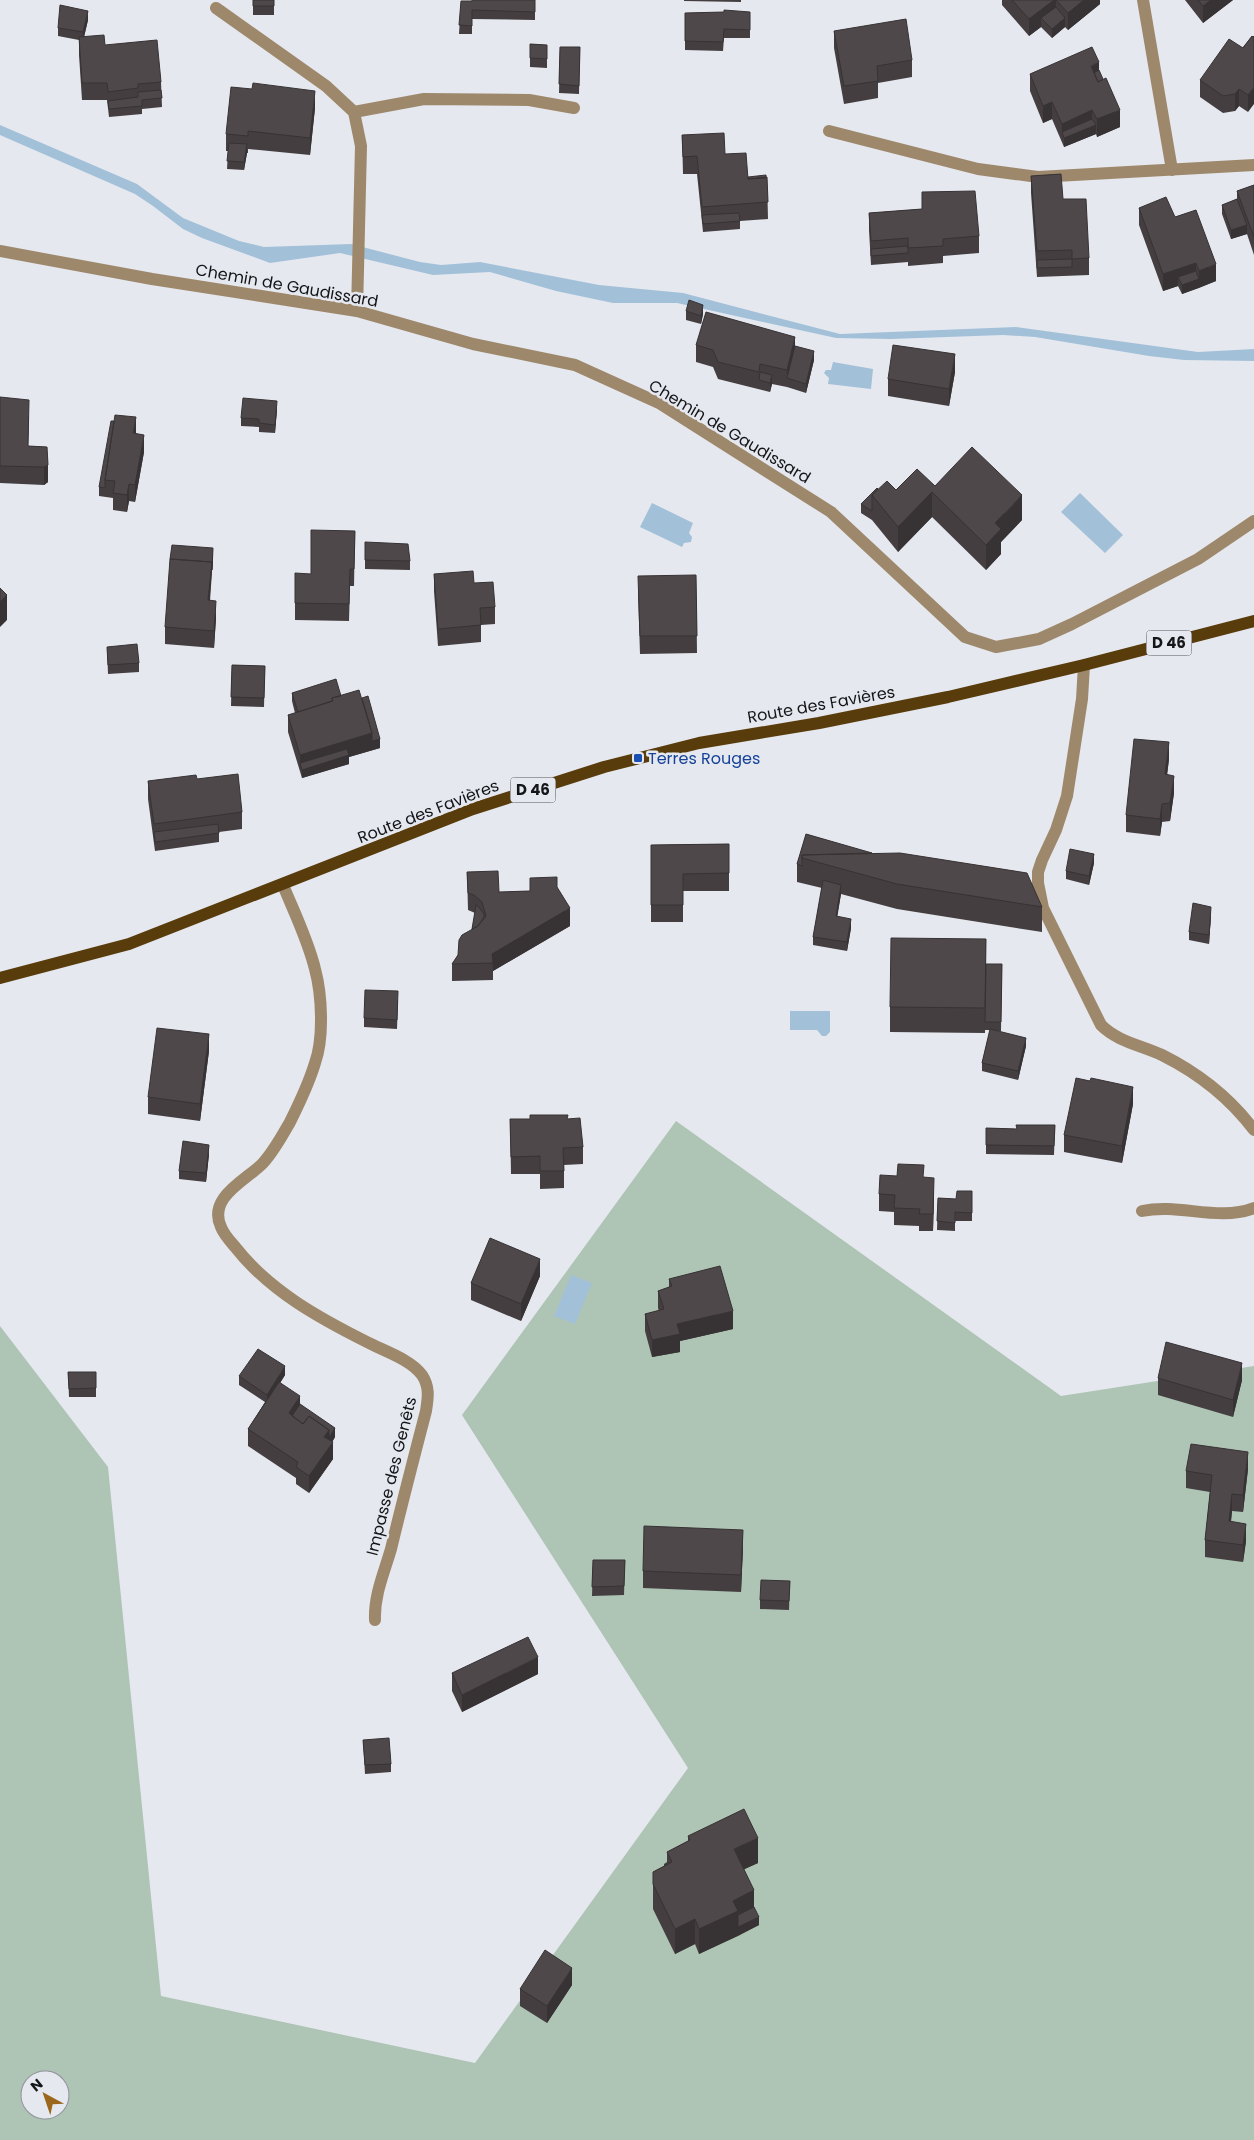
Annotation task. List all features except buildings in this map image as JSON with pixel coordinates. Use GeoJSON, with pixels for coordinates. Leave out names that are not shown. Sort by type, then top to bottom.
{"type":"FeatureCollection","features":[{"type":"Feature","properties":{"kind":"main road","name":"D 46"},"geometry":{"type":"LineString","coordinates":[[1084,665],[1254,621]]}},
{"type":"Feature","properties":{"kind":"main road","name":"Route des Favières"},"geometry":{"type":"LineString","coordinates":[[0,978],[129,944],[473,809],[604,767],[699,744],[819,723],[948,697],[1084,665]]}},
{"type":"Feature","properties":{"kind":"street"},"geometry":{"type":"LineString","coordinates":[[1143,0],[1172,170]]}},
{"type":"Feature","properties":{"kind":"street"},"geometry":{"type":"LineString","coordinates":[[216,8],[326,86],[354,112],[361,146],[357,311]]}},
{"type":"Feature","properties":{"kind":"street"},"geometry":{"type":"LineString","coordinates":[[354,112],[424,99],[530,100],[574,108]]}},
{"type":"Feature","properties":{"kind":"street"},"geometry":{"type":"LineString","coordinates":[[829,131],[978,169],[1038,177],[1254,165]]}},
{"type":"Feature","properties":{"kind":"street","name":"Chemin de Gaudissard"},"geometry":{"type":"LineString","coordinates":[[0,251],[152,279],[357,311],[473,344],[575,365],[659,403],[830,512],[965,637],[996,647],[1039,638],[1072,624],[1198,560],[1254,521]]}},
{"type":"Feature","properties":{"kind":"street"},"geometry":{"type":"LineString","coordinates":[[1084,665],[1082,699],[1067,796],[1056,830],[1038,872],[1043,908],[1100,1025],[1124,1041],[1153,1051],[1191,1071],[1235,1107],[1254,1130]]}},
{"type":"Feature","properties":{"kind":"street","name":"Impasse des Genêts"},"geometry":{"type":"LineString","coordinates":[[283,884],[317,976],[320,1018],[316,1062],[290,1121],[272,1152],[253,1172],[224,1197],[220,1205],[219,1225],[241,1254],[282,1292],[338,1328],[409,1364],[421,1375],[428,1389],[426,1411],[390,1553],[380,1581],[375,1620]]}},
{"type":"Feature","properties":{"kind":"street"},"geometry":{"type":"LineString","coordinates":[[1142,1210],[1155,1208],[1223,1214],[1243,1212],[1254,1208]]}},
{"type":"Feature","properties":{"kind":"green space"},"geometry":{"type":"Polygon","coordinates":[[[676,1121],[1061,1396],[1254,1366],[1254,2140],[0,2140],[0,1326],[108,1467],[161,1996],[475,2063],[688,1768],[462,1415],[676,1121]]]}},
{"type":"Feature","properties":{"kind":"water"},"geometry":{"type":"Polygon","coordinates":[[[0,125],[137,184],[183,218],[239,241],[264,247],[351,244],[420,262],[441,265],[480,262],[599,285],[683,293],[840,334],[1016,327],[1198,352],[1254,349],[1254,361],[1184,360],[1035,337],[1003,335],[891,339],[836,338],[677,303],[613,303],[556,291],[490,272],[433,275],[340,253],[270,263],[183,229],[135,194],[0,135],[0,125]]]}},
{"type":"Feature","properties":{"kind":"water"},"geometry":{"type":"Polygon","coordinates":[[[833,362],[873,369],[871,389],[828,384],[829,378],[824,373],[826,370],[831,370],[833,362]]]}},
{"type":"Feature","properties":{"kind":"water"},"geometry":{"type":"Polygon","coordinates":[[[1080,493],[1123,535],[1105,553],[1061,512],[1080,493]]]}},
{"type":"Feature","properties":{"kind":"water"},"geometry":{"type":"Polygon","coordinates":[[[652,503],[693,523],[689,533],[692,537],[691,542],[684,543],[682,547],[640,527],[652,503]]]}},
{"type":"Feature","properties":{"kind":"water"},"geometry":{"type":"Polygon","coordinates":[[[790,1011],[830,1011],[830,1032],[826,1036],[822,1036],[817,1030],[790,1030],[790,1011]]]}},
{"type":"Feature","properties":{"kind":"water"},"geometry":{"type":"Polygon","coordinates":[[[571,1275],[592,1283],[575,1324],[554,1316],[571,1275]]]}},
{"type":"Feature","properties":{"kind":"place","name":"Terres Rouges"},"geometry":{"type":"Point","coordinates":[638,758]}}]}
